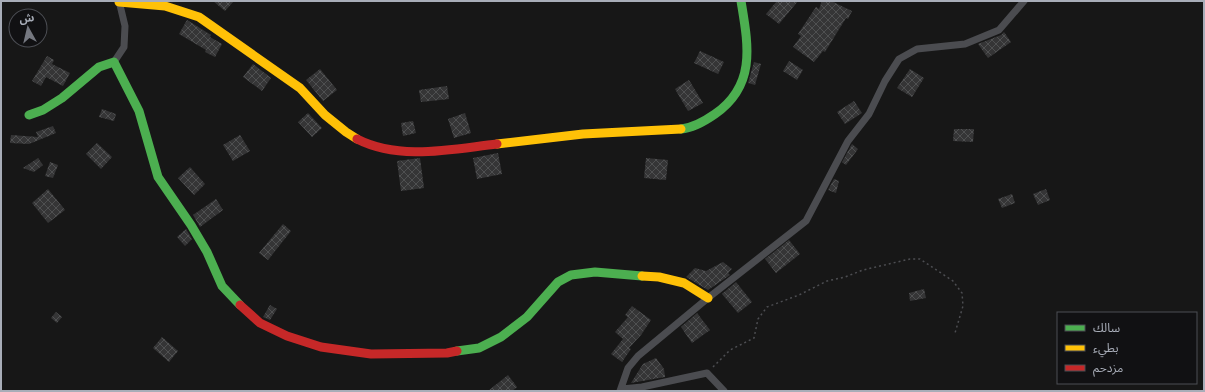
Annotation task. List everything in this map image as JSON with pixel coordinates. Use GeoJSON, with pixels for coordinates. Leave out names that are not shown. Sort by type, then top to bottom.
{"type":"FeatureCollection","features":[{"type":"Feature","properties":{"kind":"street"},"geometry":{"type":"LineString","coordinates":[[29,115],[43,110],[62,98],[99,67],[114,62],[124,47],[125,26],[119,2],[166,6],[199,17],[300,88],[313,104],[336,124],[361,141],[378,148],[411,150],[452,149],[599,133],[665,131],[691,127],[717,113],[734,95],[744,79],[749,54],[741,1]]}},
{"type":"Feature","properties":{"kind":"street"},"geometry":{"type":"LineString","coordinates":[[724,391],[707,373],[621,390],[628,368],[638,356],[708,298],[806,221],[848,141],[869,114],[885,81],[899,59],[917,49],[966,44],[999,30],[1024,1]]}},
{"type":"Feature","properties":{"kind":"street"},"geometry":{"type":"LineString","coordinates":[[114,62],[139,111],[158,178],[191,225],[207,252],[222,286],[233,299],[260,322],[286,336],[321,347],[371,354],[447,353],[479,348],[501,337],[527,317],[558,282],[572,275],[595,272],[659,277],[684,283],[708,298]]}},
{"type":"Feature","properties":{"kind":"path"},"geometry":{"type":"LineString","coordinates":[[707,373],[730,350],[754,338],[758,319],[767,307],[799,295],[827,281],[845,277],[863,270],[910,259],[920,259],[953,281],[962,293],[963,306],[955,333]]}},
{"type":"Feature","properties":{"kind":"building"},"geometry":{"type":"Polygon","coordinates":[[[213,1],[234,1],[225,11],[213,1]]]}},
{"type":"Feature","properties":{"kind":"building"},"geometry":{"type":"Polygon","coordinates":[[[777,1],[798,1],[779,24],[766,14],[777,1]]]}},
{"type":"Feature","properties":{"kind":"building"},"geometry":{"type":"Polygon","coordinates":[[[822,1],[831,1],[852,11],[825,52],[823,51],[814,62],[793,47],[801,36],[798,34],[816,7],[819,9],[822,1]]]}},
{"type":"Feature","properties":{"kind":"building"},"geometry":{"type":"Polygon","coordinates":[[[187,20],[211,35],[210,37],[222,44],[215,57],[179,34],[187,20]]]}},
{"type":"Feature","properties":{"kind":"building"},"geometry":{"type":"Polygon","coordinates":[[[1004,32],[1011,42],[988,58],[978,44],[1001,35],[1004,32]]]}},
{"type":"Feature","properties":{"kind":"building"},"geometry":{"type":"Polygon","coordinates":[[[700,51],[724,62],[718,74],[694,63],[700,51]]]}},
{"type":"Feature","properties":{"kind":"building"},"geometry":{"type":"Polygon","coordinates":[[[47,56],[54,60],[52,64],[70,73],[63,86],[46,77],[41,86],[32,81],[47,56]]]}},
{"type":"Feature","properties":{"kind":"building"},"geometry":{"type":"Polygon","coordinates":[[[789,61],[803,70],[797,80],[783,71],[789,61]]]}},
{"type":"Feature","properties":{"kind":"building"},"geometry":{"type":"Polygon","coordinates":[[[754,62],[761,64],[755,85],[748,83],[754,62]]]}},
{"type":"Feature","properties":{"kind":"building"},"geometry":{"type":"Polygon","coordinates":[[[253,64],[271,78],[262,91],[243,77],[253,64]]]}},
{"type":"Feature","properties":{"kind":"building"},"geometry":{"type":"Polygon","coordinates":[[[320,69],[337,90],[323,101],[306,80],[320,69]]]}},
{"type":"Feature","properties":{"kind":"building"},"geometry":{"type":"Polygon","coordinates":[[[910,69],[924,78],[912,97],[897,88],[910,69]]]}},
{"type":"Feature","properties":{"kind":"building"},"geometry":{"type":"Polygon","coordinates":[[[689,80],[703,103],[688,111],[675,89],[689,80]]]}},
{"type":"Feature","properties":{"kind":"building"},"geometry":{"type":"Polygon","coordinates":[[[447,86],[449,99],[421,102],[419,90],[447,86]]]}},
{"type":"Feature","properties":{"kind":"building"},"geometry":{"type":"Polygon","coordinates":[[[854,101],[862,113],[845,124],[837,112],[854,101]]]}},
{"type":"Feature","properties":{"kind":"building"},"geometry":{"type":"Polygon","coordinates":[[[102,109],[116,114],[114,121],[99,117],[102,109]]]}},
{"type":"Feature","properties":{"kind":"building"},"geometry":{"type":"Polygon","coordinates":[[[308,113],[322,128],[312,137],[298,122],[308,113]]]}},
{"type":"Feature","properties":{"kind":"building"},"geometry":{"type":"Polygon","coordinates":[[[465,113],[471,133],[454,138],[448,119],[465,113]]]}},
{"type":"Feature","properties":{"kind":"building"},"geometry":{"type":"Polygon","coordinates":[[[413,121],[416,133],[403,136],[401,123],[413,121]]]}},
{"type":"Feature","properties":{"kind":"building"},"geometry":{"type":"Polygon","coordinates":[[[53,126],[56,133],[29,144],[10,143],[11,135],[38,137],[36,132],[53,126]]]}},
{"type":"Feature","properties":{"kind":"building"},"geometry":{"type":"Polygon","coordinates":[[[954,129],[974,129],[973,142],[953,141],[954,129]]]}},
{"type":"Feature","properties":{"kind":"building"},"geometry":{"type":"Polygon","coordinates":[[[240,135],[250,151],[233,161],[223,145],[240,135]]]}},
{"type":"Feature","properties":{"kind":"building"},"geometry":{"type":"Polygon","coordinates":[[[97,143],[112,157],[101,169],[86,154],[97,143]]]}},
{"type":"Feature","properties":{"kind":"building"},"geometry":{"type":"Polygon","coordinates":[[[852,144],[858,149],[846,165],[842,162],[852,144]]]}},
{"type":"Feature","properties":{"kind":"building"},"geometry":{"type":"Polygon","coordinates":[[[498,153],[502,174],[477,179],[473,158],[498,153]]]}},
{"type":"Feature","properties":{"kind":"building"},"geometry":{"type":"Polygon","coordinates":[[[38,158],[43,165],[34,172],[23,168],[38,158]]]}},
{"type":"Feature","properties":{"kind":"building"},"geometry":{"type":"Polygon","coordinates":[[[420,158],[424,188],[401,191],[397,161],[420,158]]]}},
{"type":"Feature","properties":{"kind":"building"},"geometry":{"type":"Polygon","coordinates":[[[646,158],[668,160],[666,180],[644,178],[646,158]]]}},
{"type":"Feature","properties":{"kind":"building"},"geometry":{"type":"Polygon","coordinates":[[[50,162],[58,165],[53,178],[45,176],[50,162]]]}},
{"type":"Feature","properties":{"kind":"building"},"geometry":{"type":"Polygon","coordinates":[[[190,167],[205,184],[194,195],[178,178],[190,167]]]}},
{"type":"Feature","properties":{"kind":"building"},"geometry":{"type":"Polygon","coordinates":[[[834,179],[839,181],[836,193],[828,190],[834,179]]]}},
{"type":"Feature","properties":{"kind":"building"},"geometry":{"type":"Polygon","coordinates":[[[48,189],[65,210],[48,223],[32,203],[48,189]]]}},
{"type":"Feature","properties":{"kind":"building"},"geometry":{"type":"Polygon","coordinates":[[[1046,189],[1050,200],[1038,205],[1033,194],[1046,189]]]}},
{"type":"Feature","properties":{"kind":"building"},"geometry":{"type":"Polygon","coordinates":[[[1012,194],[1015,203],[1002,208],[998,199],[1012,194]]]}},
{"type":"Feature","properties":{"kind":"building"},"geometry":{"type":"Polygon","coordinates":[[[216,199],[223,210],[200,227],[193,215],[216,199]]]}},
{"type":"Feature","properties":{"kind":"building"},"geometry":{"type":"Polygon","coordinates":[[[283,224],[291,231],[268,260],[259,253],[283,224]]]}},
{"type":"Feature","properties":{"kind":"building"},"geometry":{"type":"Polygon","coordinates":[[[186,229],[192,239],[185,246],[177,237],[186,229]]]}},
{"type":"Feature","properties":{"kind":"building"},"geometry":{"type":"Polygon","coordinates":[[[789,240],[800,254],[776,273],[765,259],[789,240]]]}},
{"type":"Feature","properties":{"kind":"building"},"geometry":{"type":"Polygon","coordinates":[[[723,262],[732,269],[728,273],[730,275],[708,290],[686,277],[695,268],[706,271],[723,262]]]}},
{"type":"Feature","properties":{"kind":"building"},"geometry":{"type":"Polygon","coordinates":[[[736,282],[752,302],[738,313],[722,294],[736,282]]]}},
{"type":"Feature","properties":{"kind":"building"},"geometry":{"type":"Polygon","coordinates":[[[924,289],[926,298],[910,301],[909,293],[924,289]]]}},
{"type":"Feature","properties":{"kind":"building"},"geometry":{"type":"Polygon","coordinates":[[[270,305],[277,309],[270,320],[263,317],[270,305]]]}},
{"type":"Feature","properties":{"kind":"building"},"geometry":{"type":"Polygon","coordinates":[[[632,306],[651,320],[641,335],[629,348],[631,349],[622,362],[611,354],[623,339],[615,332],[628,317],[625,315],[632,306]]]}},
{"type":"Feature","properties":{"kind":"building"},"geometry":{"type":"Polygon","coordinates":[[[56,312],[62,317],[57,323],[51,318],[56,312]]]}},
{"type":"Feature","properties":{"kind":"building"},"geometry":{"type":"Polygon","coordinates":[[[697,313],[710,330],[692,343],[681,327],[697,313]]]}},
{"type":"Feature","properties":{"kind":"building"},"geometry":{"type":"Polygon","coordinates":[[[162,337],[178,351],[169,362],[153,348],[162,337]]]}},
{"type":"Feature","properties":{"kind":"building"},"geometry":{"type":"Polygon","coordinates":[[[656,358],[664,369],[665,377],[631,383],[643,364],[656,358]]]}},
{"type":"Feature","properties":{"kind":"building"},"geometry":{"type":"Polygon","coordinates":[[[508,375],[517,387],[512,391],[488,391],[508,375]]]}},
{"type":"Feature","properties":{"kind":"traffic: fast"},"geometry":{"type":"LineString","coordinates":[[681,129],[699,124],[715,114],[728,103],[738,90],[744,77],[747,48],[741,1]]}},
{"type":"Feature","properties":{"kind":"traffic: fast"},"geometry":{"type":"LineString","coordinates":[[29,115],[43,110],[62,98],[99,67],[114,62],[139,111],[158,177],[191,225],[207,252],[222,286],[240,305]]}},
{"type":"Feature","properties":{"kind":"traffic: fast"},"geometry":{"type":"LineString","coordinates":[[457,351],[479,348],[501,337],[527,317],[558,282],[571,275],[595,272],[642,276]]}},
{"type":"Feature","properties":{"kind":"traffic: slow"},"geometry":{"type":"LineString","coordinates":[[119,2],[165,6],[199,17],[300,88],[325,115],[357,139]]}},
{"type":"Feature","properties":{"kind":"traffic: slow"},"geometry":{"type":"LineString","coordinates":[[497,144],[583,134],[681,129]]}},
{"type":"Feature","properties":{"kind":"traffic: slow"},"geometry":{"type":"LineString","coordinates":[[642,276],[659,277],[684,283],[708,298]]}},
{"type":"Feature","properties":{"kind":"traffic: jam"},"geometry":{"type":"LineString","coordinates":[[357,139],[374,146],[408,152],[426,152],[497,144]]}},
{"type":"Feature","properties":{"kind":"traffic: jam"},"geometry":{"type":"LineString","coordinates":[[240,305],[260,323],[287,336],[321,347],[371,354],[447,353],[457,351]]}}]}
